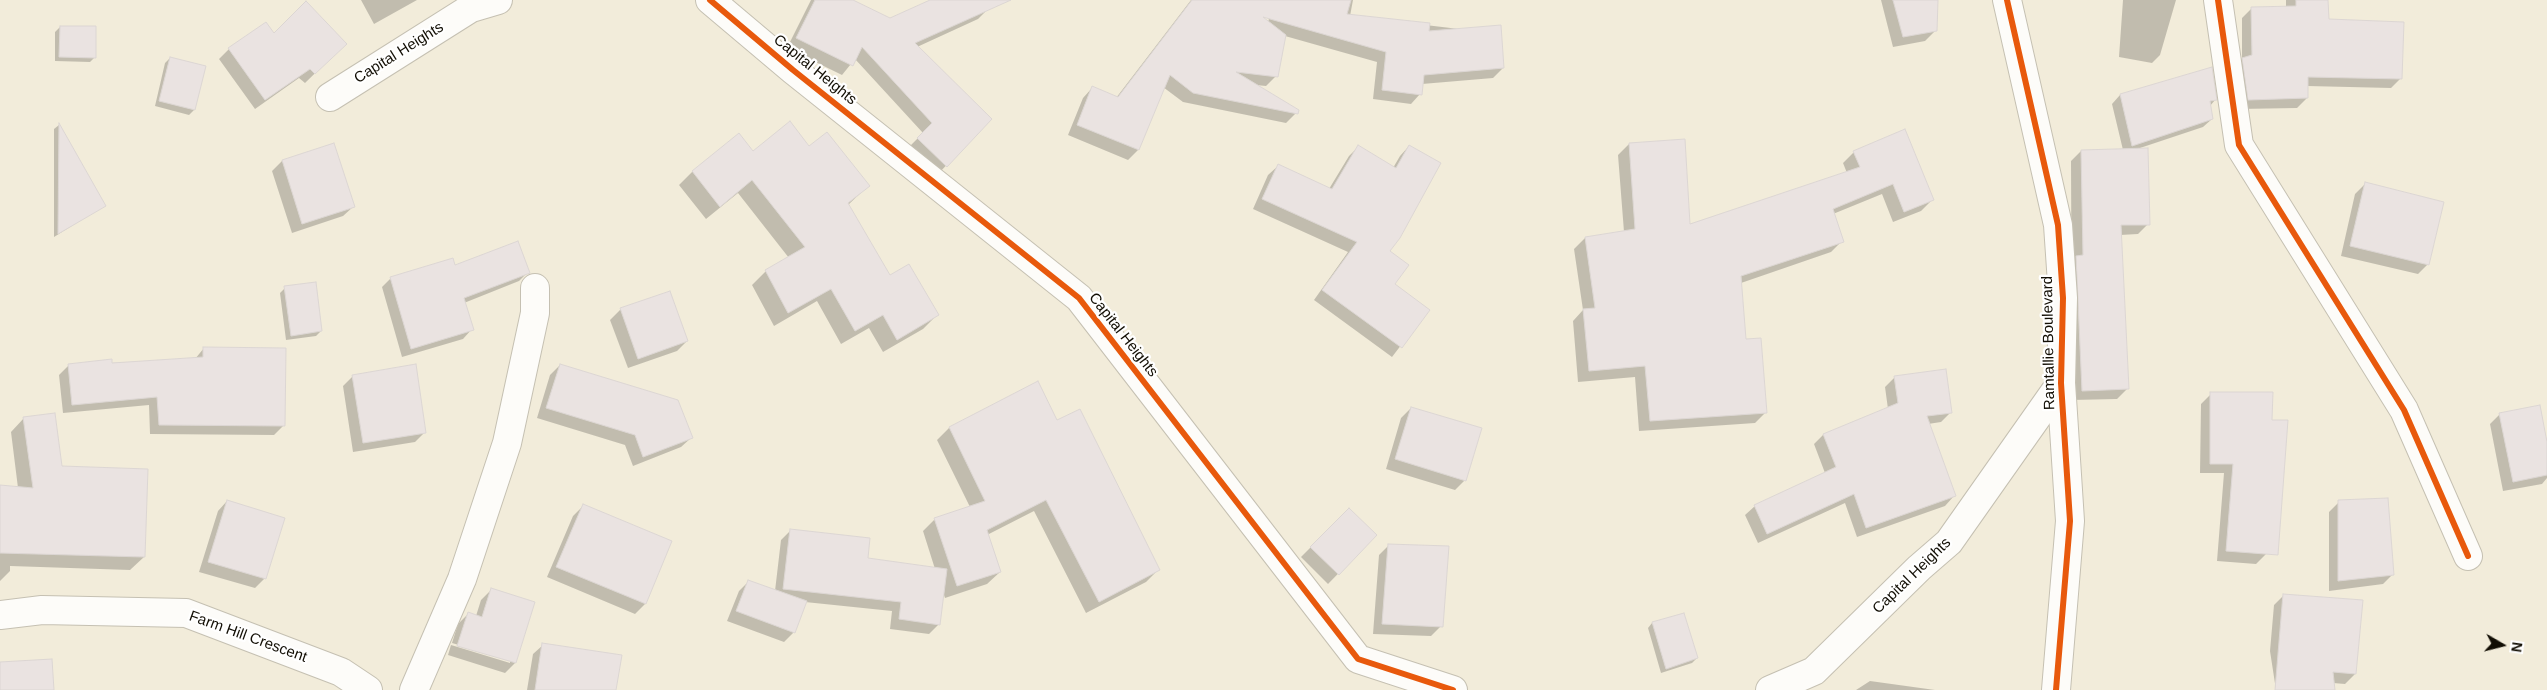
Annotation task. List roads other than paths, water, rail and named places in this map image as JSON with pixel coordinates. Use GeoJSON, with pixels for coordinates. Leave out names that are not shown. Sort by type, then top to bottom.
{"type":"FeatureCollection","features":[{"type":"Feature","properties":{"kind":"street","name":"Capital Heights"},"geometry":{"type":"LineString","coordinates":[[330,97],[471,8],[498,0]]}},
{"type":"Feature","properties":{"kind":"street","name":"Capital Heights"},"geometry":{"type":"LineString","coordinates":[[710,0],[793,70],[1079,298],[1358,660],[1453,690]]}},
{"type":"Feature","properties":{"kind":"street","name":"Ramtallie Boulevard"},"geometry":{"type":"LineString","coordinates":[[2007,0],[2058,225],[2062,298],[2061,383],[2070,521],[2056,690]]}},
{"type":"Feature","properties":{"kind":"street"},"geometry":{"type":"LineString","coordinates":[[2218,0],[2239,145],[2404,410],[2468,556]]}},
{"type":"Feature","properties":{"kind":"street"},"geometry":{"type":"LineString","coordinates":[[414,690],[462,579],[507,443],[535,313],[535,288]]}},
{"type":"Feature","properties":{"kind":"street","name":"Capital Heights"},"geometry":{"type":"LineString","coordinates":[[1770,690],[1814,671],[1919,568],[1949,542],[2061,383]]}},
{"type":"Feature","properties":{"kind":"street","name":"Farm Hill Crescent"},"geometry":{"type":"LineString","coordinates":[[0,615],[42,610],[186,613],[341,672],[368,690]]}}]}
